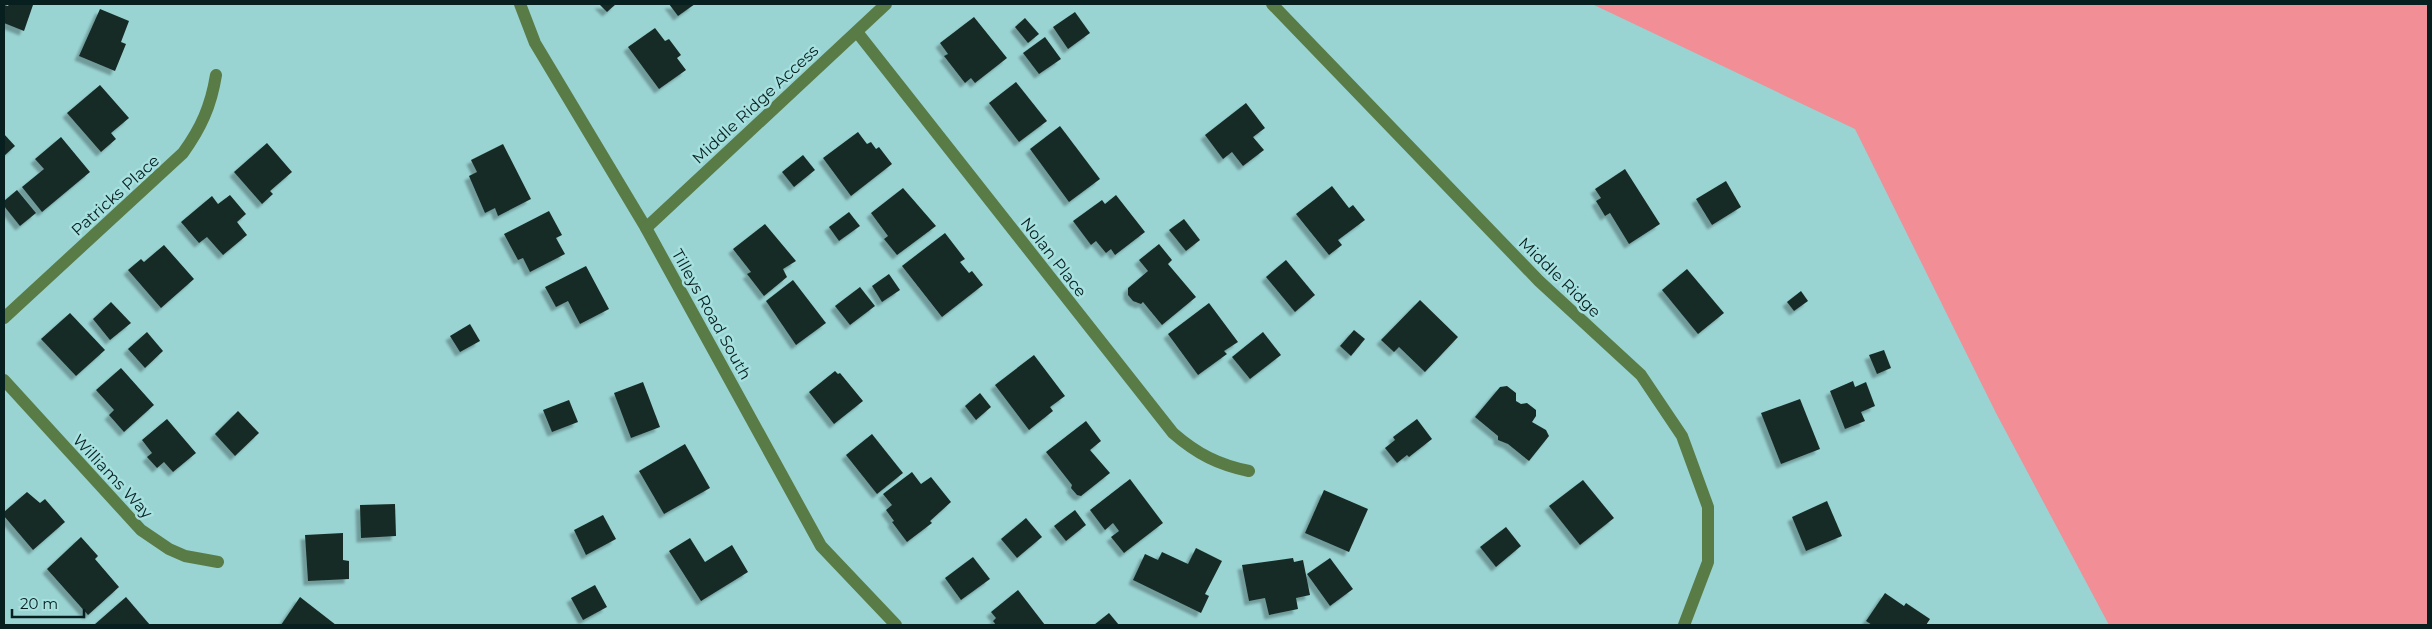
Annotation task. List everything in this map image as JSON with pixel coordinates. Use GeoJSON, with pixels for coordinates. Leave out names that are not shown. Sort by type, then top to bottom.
{"type":"FeatureCollection","features":[{"type":"Feature","properties":{"kind":"street","name":"Tilleys Road South"},"geometry":{"type":"LineString","coordinates":[[520,4],[535,44],[646,228],[821,546],[896,625]]}},
{"type":"Feature","properties":{"kind":"street","name":"Middle Ridge Access"},"geometry":{"type":"LineString","coordinates":[[646,228],[886,4]]}},
{"type":"Feature","properties":{"kind":"street","name":"Middle Ridge"},"geometry":{"type":"LineString","coordinates":[[1272,4],[1538,282],[1641,375],[1677,428],[1682,436],[1708,507],[1708,562],[1684,625]]}},
{"type":"Feature","properties":{"kind":"street","name":"Nolan Place"},"geometry":{"type":"LineString","coordinates":[[856,32],[1173,433],[1198,454],[1215,462],[1250,471]]}},
{"type":"Feature","properties":{"kind":"street","name":"Patricks Place"},"geometry":{"type":"LineString","coordinates":[[4,318],[183,153],[202,124],[209,108],[216,75]]}},
{"type":"Feature","properties":{"kind":"street","name":"Williams Way"},"geometry":{"type":"LineString","coordinates":[[4,380],[140,530],[177,552],[218,562]]}},
{"type":"Feature","properties":{"kind":"shaded area"},"geometry":{"type":"Polygon","coordinates":[[[1592,4],[2428,4],[2428,625],[2109,625],[1996,413],[1855,129],[1592,4]]]}},
{"type":"Feature","properties":{"kind":"building"},"geometry":{"type":"Polygon","coordinates":[[[9,4],[33,5],[24,31],[4,23],[4,5],[8,6],[9,4]]]}},
{"type":"Feature","properties":{"kind":"building"},"geometry":{"type":"Polygon","coordinates":[[[599,4],[616,4],[607,12],[599,4]]]}},
{"type":"Feature","properties":{"kind":"building"},"geometry":{"type":"Polygon","coordinates":[[[669,4],[695,4],[678,16],[669,4]]]}},
{"type":"Feature","properties":{"kind":"building"},"geometry":{"type":"Polygon","coordinates":[[[100,9],[129,21],[121,42],[126,44],[115,71],[79,56],[100,9]]]}},
{"type":"Feature","properties":{"kind":"building"},"geometry":{"type":"Polygon","coordinates":[[[1075,12],[1090,33],[1068,49],[1053,27],[1075,12]]]}},
{"type":"Feature","properties":{"kind":"building"},"geometry":{"type":"Polygon","coordinates":[[[974,17],[1007,58],[975,83],[971,78],[965,83],[944,56],[948,54],[940,43],[974,17]]]}},
{"type":"Feature","properties":{"kind":"building"},"geometry":{"type":"Polygon","coordinates":[[[1025,18],[1039,34],[1028,43],[1015,27],[1025,18]]]}},
{"type":"Feature","properties":{"kind":"building"},"geometry":{"type":"Polygon","coordinates":[[[655,28],[665,41],[669,39],[681,55],[677,58],[686,70],[659,89],[628,47],[655,28]]]}},
{"type":"Feature","properties":{"kind":"building"},"geometry":{"type":"Polygon","coordinates":[[[1045,37],[1061,59],[1039,74],[1023,53],[1045,37]]]}},
{"type":"Feature","properties":{"kind":"building"},"geometry":{"type":"Polygon","coordinates":[[[1016,82],[1047,121],[1019,142],[989,103],[1016,82]]]}},
{"type":"Feature","properties":{"kind":"building"},"geometry":{"type":"Polygon","coordinates":[[[100,85],[129,118],[111,133],[116,139],[101,152],[67,113],[100,85]]]}},
{"type":"Feature","properties":{"kind":"building"},"geometry":{"type":"Polygon","coordinates":[[[1246,103],[1265,128],[1253,137],[1264,150],[1243,166],[1232,152],[1223,159],[1205,135],[1246,103]]]}},
{"type":"Feature","properties":{"kind":"building"},"geometry":{"type":"Polygon","coordinates":[[[1060,126],[1100,179],[1069,202],[1030,149],[1060,126]]]}},
{"type":"Feature","properties":{"kind":"building"},"geometry":{"type":"Polygon","coordinates":[[[858,132],[867,144],[871,142],[876,149],[879,147],[892,164],[851,196],[823,158],[858,132]]]}},
{"type":"Feature","properties":{"kind":"building"},"geometry":{"type":"Polygon","coordinates":[[[4,134],[15,146],[4,156],[4,134]]]}},
{"type":"Feature","properties":{"kind":"building"},"geometry":{"type":"Polygon","coordinates":[[[61,137],[90,172],[42,212],[22,187],[44,169],[35,159],[61,137]]]}},
{"type":"Feature","properties":{"kind":"building"},"geometry":{"type":"Polygon","coordinates":[[[267,143],[292,172],[270,191],[273,194],[262,204],[234,172],[267,143]]]}},
{"type":"Feature","properties":{"kind":"building"},"geometry":{"type":"Polygon","coordinates":[[[503,144],[531,199],[498,216],[495,208],[485,213],[469,176],[477,172],[471,160],[503,144]]]}},
{"type":"Feature","properties":{"kind":"building"},"geometry":{"type":"Polygon","coordinates":[[[803,155],[815,170],[794,187],[782,172],[803,155]]]}},
{"type":"Feature","properties":{"kind":"building"},"geometry":{"type":"Polygon","coordinates":[[[1625,169],[1660,224],[1629,244],[1610,213],[1605,216],[1596,201],[1601,198],[1595,189],[1625,169]]]}},
{"type":"Feature","properties":{"kind":"building"},"geometry":{"type":"Polygon","coordinates":[[[1726,181],[1741,207],[1712,225],[1696,199],[1726,181]]]}},
{"type":"Feature","properties":{"kind":"building"},"geometry":{"type":"Polygon","coordinates":[[[1332,186],[1349,208],[1353,205],[1365,220],[1338,240],[1342,245],[1329,255],[1296,214],[1332,186]]]}},
{"type":"Feature","properties":{"kind":"building"},"geometry":{"type":"Polygon","coordinates":[[[903,188],[936,226],[897,255],[884,239],[888,236],[871,213],[903,188]]]}},
{"type":"Feature","properties":{"kind":"building"},"geometry":{"type":"Polygon","coordinates":[[[17,190],[36,213],[20,226],[4,206],[4,201],[17,190]]]}},
{"type":"Feature","properties":{"kind":"building"},"geometry":{"type":"Polygon","coordinates":[[[230,195],[246,214],[237,222],[247,235],[223,255],[207,237],[199,243],[181,222],[212,196],[218,204],[230,195]]]}},
{"type":"Feature","properties":{"kind":"building"},"geometry":{"type":"Polygon","coordinates":[[[1116,195],[1145,232],[1115,255],[1111,249],[1106,253],[1096,241],[1091,245],[1073,221],[1102,200],[1105,204],[1116,195]]]}},
{"type":"Feature","properties":{"kind":"building"},"geometry":{"type":"Polygon","coordinates":[[[549,211],[562,235],[556,238],[565,254],[530,272],[523,258],[518,260],[504,234],[549,211]]]}},
{"type":"Feature","properties":{"kind":"building"},"geometry":{"type":"Polygon","coordinates":[[[849,212],[860,226],[839,241],[829,227],[849,212]]]}},
{"type":"Feature","properties":{"kind":"building"},"geometry":{"type":"Polygon","coordinates":[[[1184,219],[1200,240],[1186,251],[1169,230],[1184,219]]]}},
{"type":"Feature","properties":{"kind":"building"},"geometry":{"type":"Polygon","coordinates":[[[765,224],[796,261],[783,269],[787,277],[764,296],[747,274],[751,272],[733,249],[765,224]]]}},
{"type":"Feature","properties":{"kind":"building"},"geometry":{"type":"Polygon","coordinates":[[[945,233],[965,259],[960,262],[969,273],[972,271],[983,285],[942,317],[902,266],[945,233]]]}},
{"type":"Feature","properties":{"kind":"building"},"geometry":{"type":"Polygon","coordinates":[[[1159,244],[1172,260],[1168,264],[1196,297],[1162,325],[1143,302],[1141,304],[1133,301],[1128,295],[1128,288],[1148,271],[1139,260],[1159,244]]]}},
{"type":"Feature","properties":{"kind":"building"},"geometry":{"type":"Polygon","coordinates":[[[164,245],[194,279],[161,308],[128,270],[141,259],[144,262],[164,245]]]}},
{"type":"Feature","properties":{"kind":"building"},"geometry":{"type":"Polygon","coordinates":[[[1286,260],[1315,295],[1295,312],[1266,277],[1286,260]]]}},
{"type":"Feature","properties":{"kind":"building"},"geometry":{"type":"Polygon","coordinates":[[[586,266],[609,309],[580,324],[568,301],[556,307],[545,287],[586,266]]]}},
{"type":"Feature","properties":{"kind":"building"},"geometry":{"type":"Polygon","coordinates":[[[1687,269],[1724,313],[1698,334],[1662,290],[1687,269]]]}},
{"type":"Feature","properties":{"kind":"building"},"geometry":{"type":"Polygon","coordinates":[[[889,274],[900,290],[882,302],[872,286],[889,274]]]}},
{"type":"Feature","properties":{"kind":"building"},"geometry":{"type":"Polygon","coordinates":[[[793,280],[826,323],[796,345],[766,301],[793,280]]]}},
{"type":"Feature","properties":{"kind":"building"},"geometry":{"type":"Polygon","coordinates":[[[860,287],[875,306],[850,325],[835,306],[860,287]]]}},
{"type":"Feature","properties":{"kind":"building"},"geometry":{"type":"Polygon","coordinates":[[[1801,291],[1808,301],[1794,311],[1787,302],[1801,291]]]}},
{"type":"Feature","properties":{"kind":"building"},"geometry":{"type":"Polygon","coordinates":[[[1420,300],[1458,337],[1425,372],[1399,347],[1394,352],[1381,340],[1420,300]]]}},
{"type":"Feature","properties":{"kind":"building"},"geometry":{"type":"Polygon","coordinates":[[[111,302],[131,323],[110,340],[93,319],[111,302]]]}},
{"type":"Feature","properties":{"kind":"building"},"geometry":{"type":"Polygon","coordinates":[[[1209,303],[1238,342],[1224,351],[1227,354],[1198,375],[1168,334],[1209,303]]]}},
{"type":"Feature","properties":{"kind":"building"},"geometry":{"type":"Polygon","coordinates":[[[70,313],[105,350],[76,376],[41,339],[70,313]]]}},
{"type":"Feature","properties":{"kind":"building"},"geometry":{"type":"Polygon","coordinates":[[[470,324],[480,341],[460,352],[450,336],[470,324]]]}},
{"type":"Feature","properties":{"kind":"building"},"geometry":{"type":"Polygon","coordinates":[[[1354,330],[1365,339],[1351,356],[1340,346],[1354,330]]]}},
{"type":"Feature","properties":{"kind":"building"},"geometry":{"type":"Polygon","coordinates":[[[147,332],[163,351],[145,368],[128,349],[147,332]]]}},
{"type":"Feature","properties":{"kind":"building"},"geometry":{"type":"Polygon","coordinates":[[[1263,332],[1281,355],[1250,379],[1232,357],[1263,332]]]}},
{"type":"Feature","properties":{"kind":"building"},"geometry":{"type":"Polygon","coordinates":[[[1884,350],[1891,368],[1877,374],[1869,355],[1884,350]]]}},
{"type":"Feature","properties":{"kind":"building"},"geometry":{"type":"Polygon","coordinates":[[[1034,355],[1065,396],[1050,407],[1053,411],[1029,430],[995,385],[1034,355]]]}},
{"type":"Feature","properties":{"kind":"building"},"geometry":{"type":"Polygon","coordinates":[[[121,368],[154,405],[124,432],[109,415],[114,410],[96,390],[121,368]]]}},
{"type":"Feature","properties":{"kind":"building"},"geometry":{"type":"Polygon","coordinates":[[[835,371],[838,374],[840,373],[863,401],[834,424],[809,392],[835,371]]]}},
{"type":"Feature","properties":{"kind":"building"},"geometry":{"type":"Polygon","coordinates":[[[1853,381],[1855,387],[1866,382],[1875,406],[1861,412],[1865,421],[1845,429],[1830,391],[1853,381]]]}},
{"type":"Feature","properties":{"kind":"building"},"geometry":{"type":"Polygon","coordinates":[[[643,382],[660,427],[631,438],[614,393],[643,382]]]}},
{"type":"Feature","properties":{"kind":"building"},"geometry":{"type":"Polygon","coordinates":[[[1507,386],[1516,393],[1516,401],[1521,404],[1527,403],[1536,410],[1536,416],[1532,422],[1546,430],[1549,436],[1529,461],[1508,444],[1498,440],[1498,436],[1475,417],[1500,387],[1507,386]]]}},
{"type":"Feature","properties":{"kind":"building"},"geometry":{"type":"Polygon","coordinates":[[[980,393],[991,407],[976,420],[965,406],[980,393]]]}},
{"type":"Feature","properties":{"kind":"building"},"geometry":{"type":"Polygon","coordinates":[[[1800,399],[1820,449],[1781,464],[1761,413],[1800,399]]]}},
{"type":"Feature","properties":{"kind":"building"},"geometry":{"type":"Polygon","coordinates":[[[569,400],[578,422],[552,432],[543,410],[569,400]]]}},
{"type":"Feature","properties":{"kind":"building"},"geometry":{"type":"Polygon","coordinates":[[[238,411],[259,433],[235,456],[215,434],[238,411]]]}},
{"type":"Feature","properties":{"kind":"building"},"geometry":{"type":"Polygon","coordinates":[[[167,419],[196,453],[173,472],[164,462],[157,468],[147,457],[152,453],[142,440],[167,419]]]}},
{"type":"Feature","properties":{"kind":"building"},"geometry":{"type":"Polygon","coordinates":[[[1417,419],[1432,439],[1409,457],[1407,455],[1397,463],[1385,448],[1395,440],[1393,437],[1417,419]]]}},
{"type":"Feature","properties":{"kind":"building"},"geometry":{"type":"Polygon","coordinates":[[[1086,421],[1101,441],[1090,450],[1110,473],[1081,496],[1077,495],[1071,488],[1072,485],[1046,452],[1086,421]]]}},
{"type":"Feature","properties":{"kind":"building"},"geometry":{"type":"Polygon","coordinates":[[[872,434],[903,473],[877,494],[846,455],[872,434]]]}},
{"type":"Feature","properties":{"kind":"building"},"geometry":{"type":"Polygon","coordinates":[[[685,444],[710,488],[664,514],[639,471],[685,444]]]}},
{"type":"Feature","properties":{"kind":"building"},"geometry":{"type":"Polygon","coordinates":[[[912,472],[921,484],[931,477],[951,502],[930,521],[932,523],[907,542],[892,522],[894,521],[886,510],[892,505],[883,494],[912,472]]]}},
{"type":"Feature","properties":{"kind":"building"},"geometry":{"type":"Polygon","coordinates":[[[1130,479],[1163,523],[1124,553],[1111,537],[1119,531],[1113,523],[1105,530],[1090,510],[1130,479]]]}},
{"type":"Feature","properties":{"kind":"building"},"geometry":{"type":"Polygon","coordinates":[[[1583,480],[1614,518],[1580,545],[1549,506],[1583,480]]]}},
{"type":"Feature","properties":{"kind":"building"},"geometry":{"type":"Polygon","coordinates":[[[1324,490],[1368,509],[1349,552],[1305,533],[1324,490]]]}},
{"type":"Feature","properties":{"kind":"building"},"geometry":{"type":"Polygon","coordinates":[[[27,492],[40,503],[45,499],[65,522],[33,550],[4,516],[4,512],[27,492]]]}},
{"type":"Feature","properties":{"kind":"building"},"geometry":{"type":"Polygon","coordinates":[[[1827,501],[1842,536],[1806,551],[1792,517],[1827,501]]]}},
{"type":"Feature","properties":{"kind":"building"},"geometry":{"type":"Polygon","coordinates":[[[395,504],[396,536],[361,538],[360,505],[395,504]]]}},
{"type":"Feature","properties":{"kind":"building"},"geometry":{"type":"Polygon","coordinates":[[[1075,510],[1086,525],[1066,541],[1054,526],[1075,510]]]}},
{"type":"Feature","properties":{"kind":"building"},"geometry":{"type":"Polygon","coordinates":[[[603,515],[616,539],[586,555],[574,530],[603,515]]]}},
{"type":"Feature","properties":{"kind":"building"},"geometry":{"type":"Polygon","coordinates":[[[1026,518],[1042,537],[1017,558],[1001,539],[1026,518]]]}},
{"type":"Feature","properties":{"kind":"building"},"geometry":{"type":"Polygon","coordinates":[[[1506,527],[1521,546],[1496,567],[1480,547],[1506,527]]]}},
{"type":"Feature","properties":{"kind":"building"},"geometry":{"type":"Polygon","coordinates":[[[343,533],[343,560],[349,561],[349,579],[308,581],[305,535],[343,533]]]}},
{"type":"Feature","properties":{"kind":"building"},"geometry":{"type":"Polygon","coordinates":[[[81,537],[98,556],[95,559],[119,587],[88,615],[47,569],[81,537]]]}},
{"type":"Feature","properties":{"kind":"building"},"geometry":{"type":"Polygon","coordinates":[[[690,538],[705,562],[732,545],[748,572],[701,601],[669,551],[690,538]]]}},
{"type":"Feature","properties":{"kind":"building"},"geometry":{"type":"Polygon","coordinates":[[[1196,548],[1222,561],[1205,594],[1209,596],[1201,613],[1133,580],[1145,554],[1158,560],[1162,552],[1188,564],[1196,548]]]}},
{"type":"Feature","properties":{"kind":"building"},"geometry":{"type":"Polygon","coordinates":[[[973,557],[990,579],[961,600],[945,578],[973,557]]]}},
{"type":"Feature","properties":{"kind":"building"},"geometry":{"type":"Polygon","coordinates":[[[1293,558],[1294,562],[1303,560],[1310,595],[1296,598],[1298,609],[1269,615],[1265,598],[1249,601],[1242,565],[1293,558]]]}},
{"type":"Feature","properties":{"kind":"building"},"geometry":{"type":"Polygon","coordinates":[[[1330,558],[1353,589],[1330,606],[1307,574],[1330,558]]]}},
{"type":"Feature","properties":{"kind":"building"},"geometry":{"type":"Polygon","coordinates":[[[595,585],[607,607],[583,620],[571,598],[595,585]]]}},
{"type":"Feature","properties":{"kind":"building"},"geometry":{"type":"Polygon","coordinates":[[[1018,590],[1045,625],[996,625],[993,621],[996,618],[991,612],[1018,590]]]}},
{"type":"Feature","properties":{"kind":"building"},"geometry":{"type":"Polygon","coordinates":[[[1885,593],[1904,606],[1906,603],[1930,619],[1926,625],[1872,625],[1866,621],[1885,593]]]}},
{"type":"Feature","properties":{"kind":"building"},"geometry":{"type":"Polygon","coordinates":[[[126,597],[150,625],[94,625],[126,597]]]}},
{"type":"Feature","properties":{"kind":"building"},"geometry":{"type":"Polygon","coordinates":[[[300,597],[336,625],[281,625],[300,597]]]}},
{"type":"Feature","properties":{"kind":"building"},"geometry":{"type":"Polygon","coordinates":[[[1109,613],[1119,625],[1094,625],[1109,613]]]}}]}
